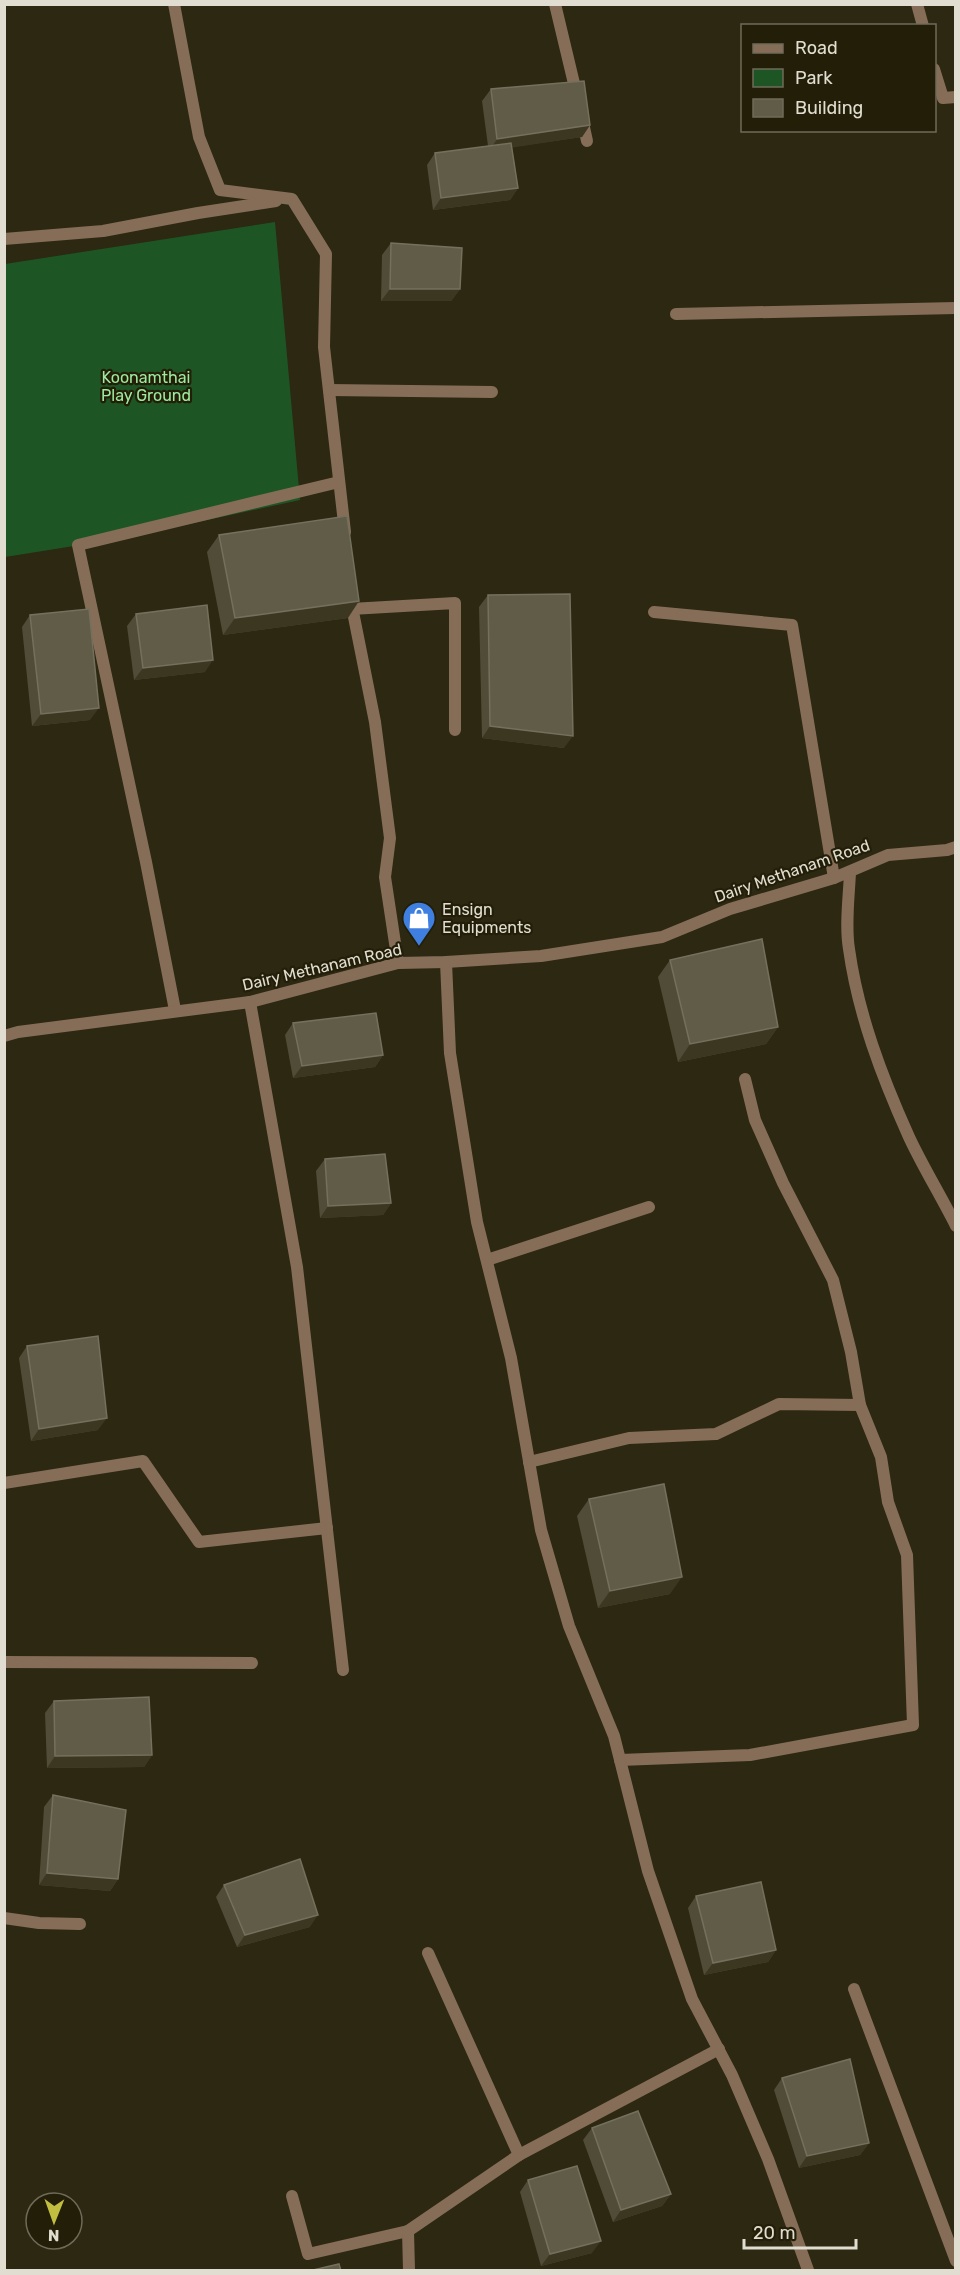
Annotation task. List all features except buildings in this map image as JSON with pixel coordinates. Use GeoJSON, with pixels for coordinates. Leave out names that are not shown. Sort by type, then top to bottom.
{"type":"FeatureCollection","features":[{"type":"Feature","properties":{"kind":"street"},"geometry":{"type":"LineString","coordinates":[[174,4],[199,137],[220,190],[292,199]]}},
{"type":"Feature","properties":{"kind":"street"},"geometry":{"type":"LineString","coordinates":[[555,4],[587,141]]}},
{"type":"Feature","properties":{"kind":"street"},"geometry":{"type":"LineString","coordinates":[[917,4],[922,24]]}},
{"type":"Feature","properties":{"kind":"street"},"geometry":{"type":"LineString","coordinates":[[936,75],[943,98],[956,97]]}},
{"type":"Feature","properties":{"kind":"street"},"geometry":{"type":"LineString","coordinates":[[4,239],[103,231],[198,213],[292,199]]}},
{"type":"Feature","properties":{"kind":"street"},"geometry":{"type":"LineString","coordinates":[[292,199],[326,254],[324,347],[346,540]]}},
{"type":"Feature","properties":{"kind":"street"},"geometry":{"type":"LineString","coordinates":[[676,314],[956,308]]}},
{"type":"Feature","properties":{"kind":"street"},"geometry":{"type":"LineString","coordinates":[[329,390],[492,392]]}},
{"type":"Feature","properties":{"kind":"street"},"geometry":{"type":"LineString","coordinates":[[175,1010],[78,545],[339,482]]}},
{"type":"Feature","properties":{"kind":"street"},"geometry":{"type":"LineString","coordinates":[[349,586],[351,609],[375,722],[390,838],[385,877],[398,963]]}},
{"type":"Feature","properties":{"kind":"street"},"geometry":{"type":"LineString","coordinates":[[351,609],[454,603],[455,730]]}},
{"type":"Feature","properties":{"kind":"street"},"geometry":{"type":"LineString","coordinates":[[654,612],[792,625],[834,878]]}},
{"type":"Feature","properties":{"kind":"street","name":"Dairy Methanam Road"},"geometry":{"type":"LineString","coordinates":[[4,1036],[18,1032],[175,1010],[250,1002],[398,963],[541,956],[662,937],[730,909],[834,878],[888,855],[947,850],[956,847]]}},
{"type":"Feature","properties":{"kind":"street"},"geometry":{"type":"LineString","coordinates":[[850,872],[848,948],[862,1014],[881,1071],[910,1138],[956,1226]]}},
{"type":"Feature","properties":{"kind":"street"},"geometry":{"type":"LineString","coordinates":[[446,962],[450,1053],[477,1222],[511,1358],[541,1530],[569,1626],[614,1736],[652,1882],[692,1999],[732,2074],[768,2159],[808,2271]]}},
{"type":"Feature","properties":{"kind":"street"},"geometry":{"type":"LineString","coordinates":[[250,1002],[297,1267],[343,1670]]}},
{"type":"Feature","properties":{"kind":"street"},"geometry":{"type":"LineString","coordinates":[[620,1760],[750,1755],[913,1725],[907,1555],[888,1502],[881,1457],[860,1405],[851,1352],[833,1280],[783,1183],[754,1120],[745,1079]]}},
{"type":"Feature","properties":{"kind":"street"},"geometry":{"type":"LineString","coordinates":[[487,1260],[649,1207]]}},
{"type":"Feature","properties":{"kind":"street"},"geometry":{"type":"LineString","coordinates":[[529,1462],[629,1438],[716,1434],[779,1404],[860,1405]]}},
{"type":"Feature","properties":{"kind":"street"},"geometry":{"type":"LineString","coordinates":[[4,1483],[143,1461],[199,1542],[327,1528]]}},
{"type":"Feature","properties":{"kind":"street"},"geometry":{"type":"LineString","coordinates":[[4,1662],[252,1663]]}},
{"type":"Feature","properties":{"kind":"street"},"geometry":{"type":"LineString","coordinates":[[4,1918],[39,1923],[80,1924]]}},
{"type":"Feature","properties":{"kind":"street"},"geometry":{"type":"LineString","coordinates":[[429,1953],[519,2156]]}},
{"type":"Feature","properties":{"kind":"street"},"geometry":{"type":"LineString","coordinates":[[854,1989],[956,2261]]}},
{"type":"Feature","properties":{"kind":"street"},"geometry":{"type":"LineString","coordinates":[[292,2196],[308,2254],[408,2231],[519,2156],[719,2049]]}},
{"type":"Feature","properties":{"kind":"street"},"geometry":{"type":"LineString","coordinates":[[408,2231],[409,2271]]}},
{"type":"Feature","properties":{"kind":"green space","name":"Koonamthai Play Ground"},"geometry":{"type":"Polygon","coordinates":[[[275,222],[300,500],[124,538],[5,557],[5,264],[275,222]]]}},
{"type":"Feature","properties":{"kind":"place","name":"Ensign Equipments"},"geometry":{"type":"Point","coordinates":[419,947]}}]}
